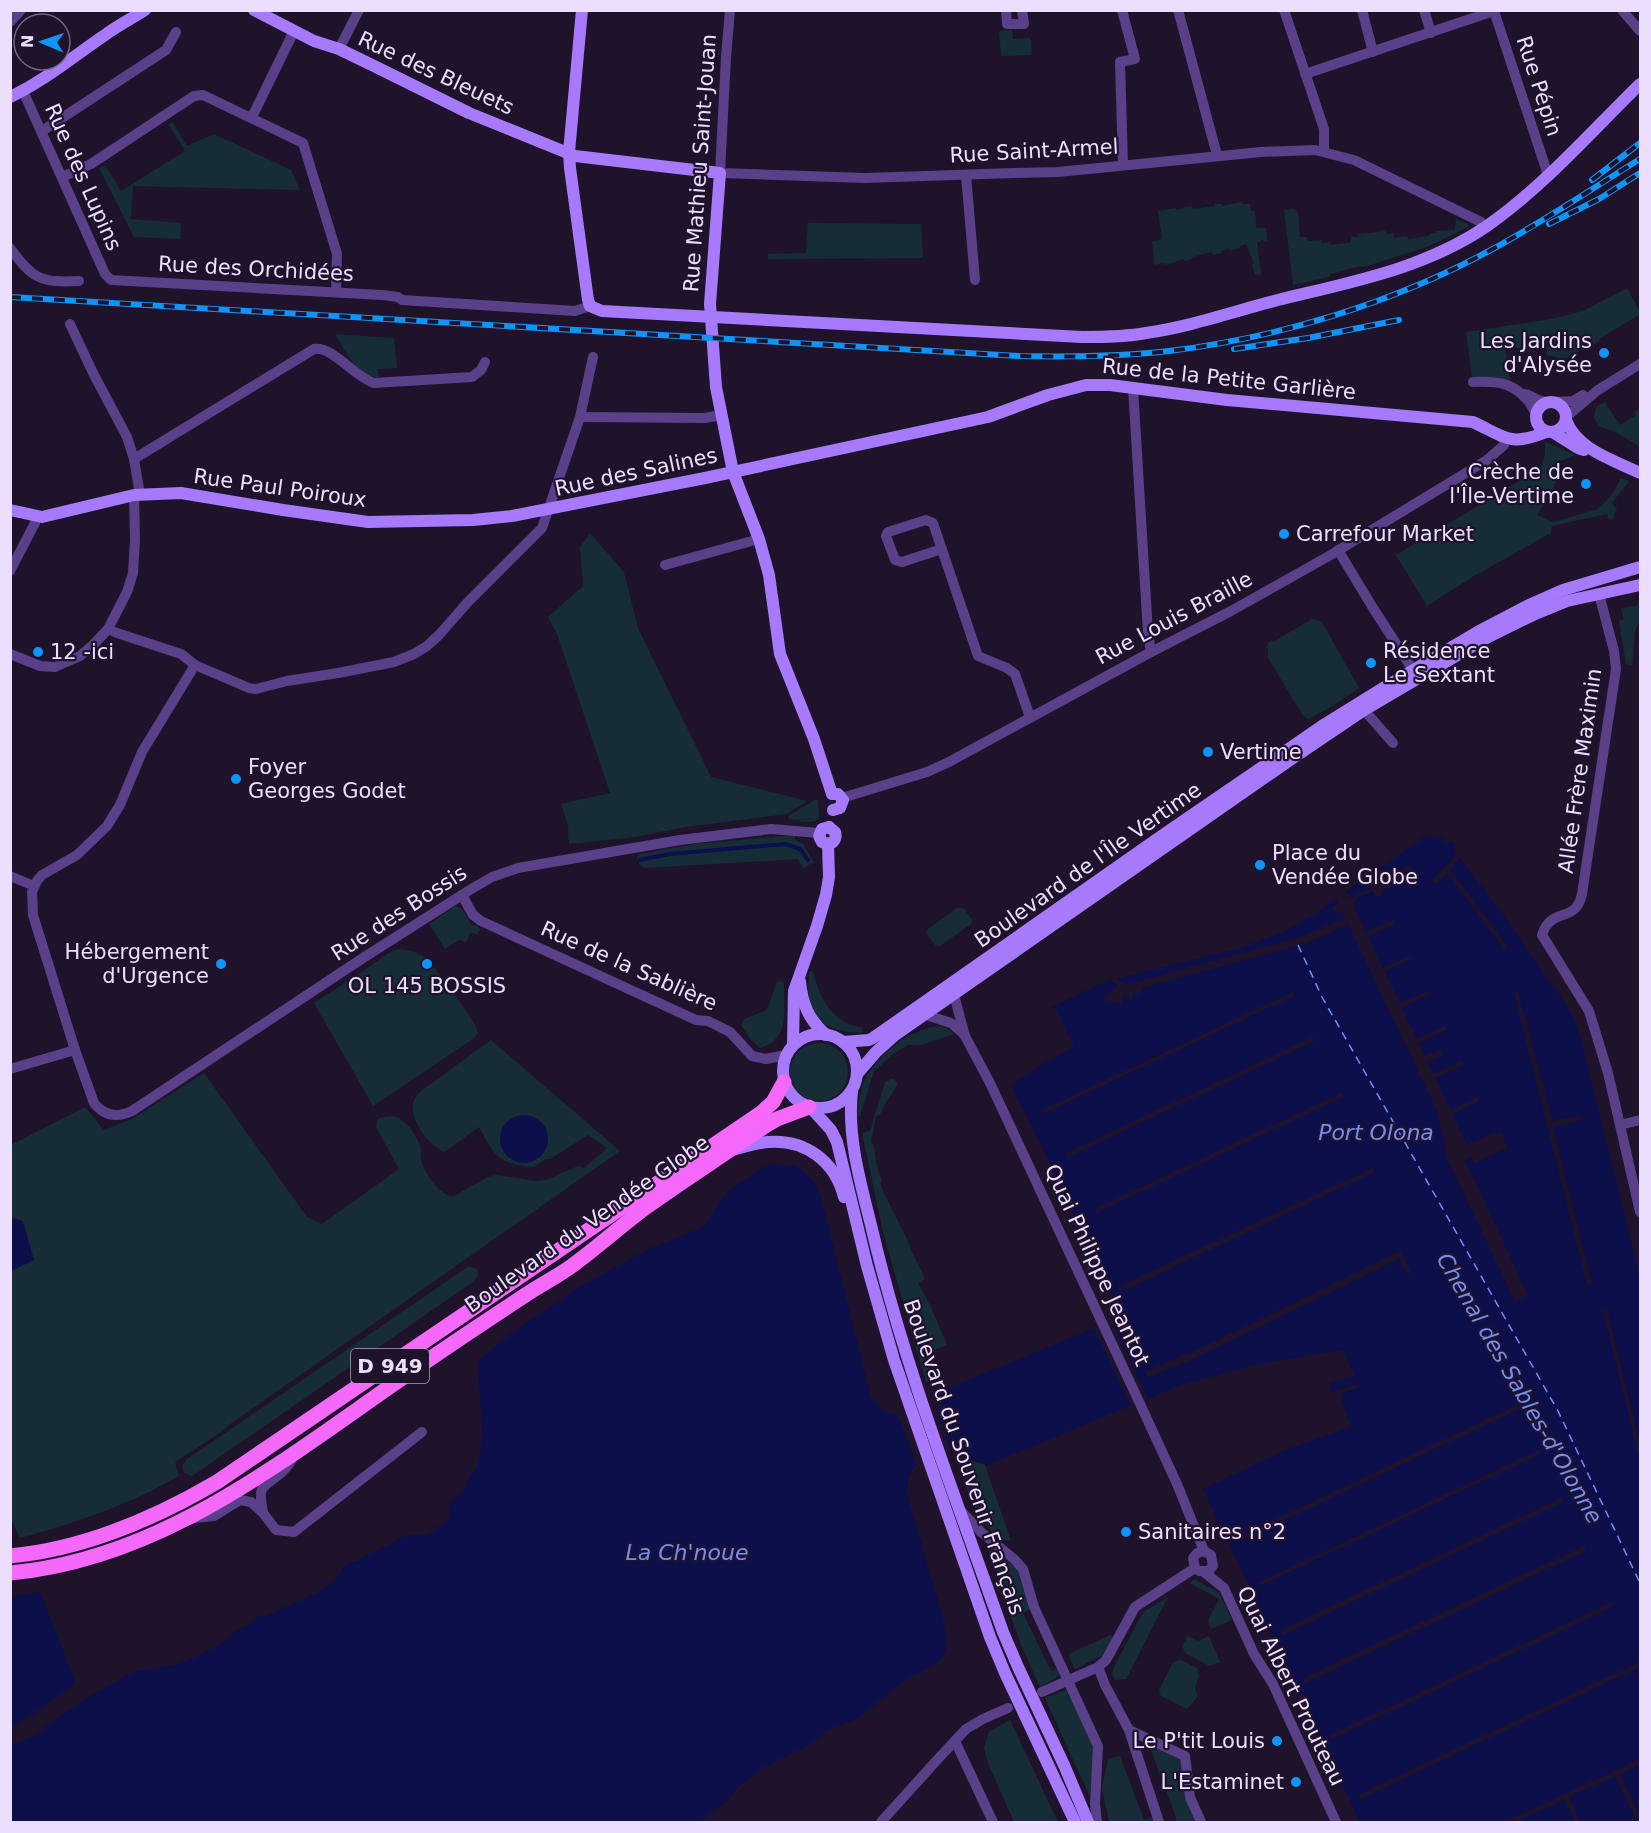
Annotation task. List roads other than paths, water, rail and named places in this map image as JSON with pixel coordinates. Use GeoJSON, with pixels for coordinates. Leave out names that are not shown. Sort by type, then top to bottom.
{"type":"FeatureCollection","features":[{"type":"Feature","properties":{"kind":"main road","name":"Boulevard du Vendée Globe"},"geometry":{"type":"LineString","coordinates":[[10,1556],[51,1549],[116,1531],[162,1512],[217,1482],[761,1113],[774,1102],[784,1082]]}},
{"type":"Feature","properties":{"kind":"main road","name":"Boulevard du Vendée Globe"},"geometry":{"type":"LineString","coordinates":[[10,1573],[57,1566],[88,1558],[144,1539],[190,1518],[297,1451],[507,1307],[577,1263],[609,1235],[647,1207],[775,1120],[810,1107]]}},
{"type":"Feature","properties":{"kind":"street"},"geometry":{"type":"LineString","coordinates":[[10,22],[21,10]]}},
{"type":"Feature","properties":{"kind":"street"},"geometry":{"type":"LineString","coordinates":[[10,97],[23,91],[107,33],[145,10]]}},
{"type":"Feature","properties":{"kind":"street","name":"Rue des Bleuets"},"geometry":{"type":"LineString","coordinates":[[254,10],[470,113],[569,152]]}},
{"type":"Feature","properties":{"kind":"street"},"geometry":{"type":"LineString","coordinates":[[339,49],[359,10]]}},
{"type":"Feature","properties":{"kind":"street"},"geometry":{"type":"LineString","coordinates":[[582,10],[569,152],[570,168],[590,306],[602,311],[1082,338],[1146,333],[1399,269],[1436,254],[1485,227],[1548,175],[1641,84]]}},
{"type":"Feature","properties":{"kind":"street","name":"Rue Mathieu Saint-Jouan"},"geometry":{"type":"LineString","coordinates":[[730,10],[710,317],[714,374],[733,472],[759,539],[769,575],[780,654],[837,796],[828,797],[826,802],[833,810],[824,830]]}},
{"type":"Feature","properties":{"kind":"street"},"geometry":{"type":"LineString","coordinates":[[1006,10],[1007,24],[1024,24],[1023,10]]}},
{"type":"Feature","properties":{"kind":"street"},"geometry":{"type":"LineString","coordinates":[[1122,10],[1135,60],[1120,62],[1123,165]]}},
{"type":"Feature","properties":{"kind":"street"},"geometry":{"type":"LineString","coordinates":[[1178,10],[1217,155]]}},
{"type":"Feature","properties":{"kind":"street"},"geometry":{"type":"LineString","coordinates":[[1284,10],[1324,129],[1324,152]]}},
{"type":"Feature","properties":{"kind":"street"},"geometry":{"type":"LineString","coordinates":[[1362,10],[1373,52]]}},
{"type":"Feature","properties":{"kind":"street"},"geometry":{"type":"LineString","coordinates":[[1425,10],[1431,33]]}},
{"type":"Feature","properties":{"kind":"street"},"geometry":{"type":"LineString","coordinates":[[1622,10],[1641,31]]}},
{"type":"Feature","properties":{"kind":"street"},"geometry":{"type":"LineString","coordinates":[[1305,74],[1495,11]]}},
{"type":"Feature","properties":{"kind":"street","name":"Rue Pépin"},"geometry":{"type":"LineString","coordinates":[[1495,11],[1548,175]]}},
{"type":"Feature","properties":{"kind":"street"},"geometry":{"type":"LineString","coordinates":[[252,117],[294,31]]}},
{"type":"Feature","properties":{"kind":"street"},"geometry":{"type":"LineString","coordinates":[[42,131],[166,50],[176,32]]}},
{"type":"Feature","properties":{"kind":"street","name":"Rue des Lupins"},"geometry":{"type":"LineString","coordinates":[[23,91],[108,279]]}},
{"type":"Feature","properties":{"kind":"street"},"geometry":{"type":"LineString","coordinates":[[62,177],[91,164],[194,96],[203,95],[298,140],[305,148],[337,254],[336,292]]}},
{"type":"Feature","properties":{"kind":"street","name":"Rue Saint-Armel"},"geometry":{"type":"LineString","coordinates":[[569,152],[580,157],[720,173],[865,178],[1058,172],[1217,155],[1293,150],[1324,152],[1354,160],[1372,168],[1481,222],[1485,227]]}},
{"type":"Feature","properties":{"kind":"street"},"geometry":{"type":"LineString","coordinates":[[966,175],[975,280]]}},
{"type":"Feature","properties":{"kind":"street"},"geometry":{"type":"LineString","coordinates":[[10,248],[20,261],[40,279],[57,283],[79,281]]}},
{"type":"Feature","properties":{"kind":"street","name":"Rue des Orchidées"},"geometry":{"type":"LineString","coordinates":[[108,279],[336,292],[393,296],[402,300],[575,311],[590,306]]}},
{"type":"Feature","properties":{"kind":"street"},"geometry":{"type":"LineString","coordinates":[[10,654],[40,666],[55,667],[80,656],[108,629],[127,592],[133,573],[137,495],[134,459],[117,416],[93,373],[70,324]]}},
{"type":"Feature","properties":{"kind":"street"},"geometry":{"type":"LineString","coordinates":[[134,459],[314,349],[327,351],[361,377],[374,383],[472,377],[481,370],[485,362]]}},
{"type":"Feature","properties":{"kind":"street"},"geometry":{"type":"LineString","coordinates":[[108,629],[181,654],[195,665],[256,689],[297,679],[394,662],[414,654],[439,634],[542,528],[580,417],[593,357]]}},
{"type":"Feature","properties":{"kind":"street"},"geometry":{"type":"LineString","coordinates":[[1473,382],[1502,383],[1531,395],[1537,400],[1573,401],[1598,390],[1641,364]]}},
{"type":"Feature","properties":{"kind":"street","name":"Rue de la Petite Garlière"},"geometry":{"type":"LineString","coordinates":[[733,472],[988,417],[1076,387],[1098,384],[1299,407],[1473,422],[1508,438]]}},
{"type":"Feature","properties":{"kind":"street"},"geometry":{"type":"LineString","coordinates":[[1133,388],[1151,652]]}},
{"type":"Feature","properties":{"kind":"street"},"geometry":{"type":"LineString","coordinates":[[1508,438],[1522,440],[1562,428],[1566,418],[1598,390]]}},
{"type":"Feature","properties":{"kind":"street"},"geometry":{"type":"LineString","coordinates":[[1522,393],[1534,410],[1539,427],[1578,448],[1594,451]]}},
{"type":"Feature","properties":{"kind":"street"},"geometry":{"type":"LineString","coordinates":[[1536,417],[1540,407],[1551,402]]}},
{"type":"Feature","properties":{"kind":"street"},"geometry":{"type":"LineString","coordinates":[[1551,402],[1563,408],[1570,429],[1577,438],[1594,451],[1641,473]]}},
{"type":"Feature","properties":{"kind":"street"},"geometry":{"type":"LineString","coordinates":[[580,417],[705,418],[721,415]]}},
{"type":"Feature","properties":{"kind":"street","name":"Rue Louis Braille"},"geometry":{"type":"LineString","coordinates":[[837,796],[927,772],[1231,611],[1338,550],[1487,460],[1504,445],[1508,438],[1525,431],[1536,417]]}},
{"type":"Feature","properties":{"kind":"street","name":"Rue des Salines"},"geometry":{"type":"LineString","coordinates":[[547,510],[733,472]]}},
{"type":"Feature","properties":{"kind":"street","name":"Rue Paul Poiroux"},"geometry":{"type":"LineString","coordinates":[[10,510],[36,517],[47,516],[137,495],[181,493],[368,522],[473,520],[547,510]]}},
{"type":"Feature","properties":{"kind":"street"},"geometry":{"type":"LineString","coordinates":[[10,571],[36,517]]}},
{"type":"Feature","properties":{"kind":"street"},"geometry":{"type":"LineString","coordinates":[[942,549],[897,562],[886,536],[891,531],[926,520],[933,523],[942,549],[978,656],[1011,670],[1015,674],[1030,717]]}},
{"type":"Feature","properties":{"kind":"street"},"geometry":{"type":"LineString","coordinates":[[665,565],[759,539]]}},
{"type":"Feature","properties":{"kind":"street"},"geometry":{"type":"LineString","coordinates":[[1338,550],[1413,670]]}},
{"type":"Feature","properties":{"kind":"street","name":"Boulevard de l'Île Vertime"},"geometry":{"type":"LineString","coordinates":[[843,1042],[873,1038],[1325,724],[1413,670],[1529,605],[1563,590],[1641,567]]}},
{"type":"Feature","properties":{"kind":"street","name":"Boulevard de l'Île Vertime"},"geometry":{"type":"LineString","coordinates":[[857,1074],[889,1041],[1198,824],[1364,711],[1497,632],[1533,615],[1567,601],[1641,585]]}},
{"type":"Feature","properties":{"kind":"street","name":"Allée Frère Maximin"},"geometry":{"type":"LineString","coordinates":[[1599,594],[1614,651],[1616,669],[1583,887],[1580,903],[1576,909],[1550,920],[1544,926],[1542,935],[1589,1011],[1600,1043],[1620,1125]]}},
{"type":"Feature","properties":{"kind":"street"},"geometry":{"type":"LineString","coordinates":[[10,876],[34,886],[42,875],[77,855],[107,826],[120,805],[142,752],[195,665]]}},
{"type":"Feature","properties":{"kind":"street"},"geometry":{"type":"LineString","coordinates":[[1364,711],[1393,743]]}},
{"type":"Feature","properties":{"kind":"street","name":"Rue des Bossis"},"geometry":{"type":"LineString","coordinates":[[34,886],[33,915],[94,1103],[100,1110],[110,1115],[123,1115],[363,958],[492,877],[518,868],[680,840],[771,829],[824,830]]}},
{"type":"Feature","properties":{"kind":"street"},"geometry":{"type":"LineString","coordinates":[[799,975],[807,1013],[818,1028],[826,1035],[843,1042],[854,1056],[857,1074],[852,1090],[846,1098],[830,1107],[810,1107],[794,1098],[784,1082],[783,1064],[790,1050],[794,991],[799,975],[818,926],[826,895],[829,876],[828,844],[820,840],[824,830]]}},
{"type":"Feature","properties":{"kind":"street","name":"Rue de la Sablière"},"geometry":{"type":"LineString","coordinates":[[462,895],[473,915],[481,921],[696,1020],[708,1021],[730,1032],[752,1056],[766,1059],[790,1050]]}},
{"type":"Feature","properties":{"kind":"street","name":"Quai Philippe Jeantot"},"geometry":{"type":"LineString","coordinates":[[954,995],[965,1036],[990,1083],[1101,1319],[1181,1494],[1204,1551]]}},
{"type":"Feature","properties":{"kind":"street"},"geometry":{"type":"LineString","coordinates":[[926,1015],[951,1023],[965,1036]]}},
{"type":"Feature","properties":{"kind":"street"},"geometry":{"type":"LineString","coordinates":[[790,1050],[809,1036],[826,1035]]}},
{"type":"Feature","properties":{"kind":"street"},"geometry":{"type":"LineString","coordinates":[[10,1069],[75,1050]]}},
{"type":"Feature","properties":{"kind":"street","name":"Boulevard du Souvenir Français"},"geometry":{"type":"LineString","coordinates":[[852,1090],[851,1132],[866,1204],[892,1308],[918,1389],[1003,1632],[1088,1822]]}},
{"type":"Feature","properties":{"kind":"street","name":"Boulevard du Souvenir Français"},"geometry":{"type":"LineString","coordinates":[[810,1107],[831,1130],[837,1142],[870,1278],[905,1394],[990,1636],[1005,1673],[1076,1822]]}},
{"type":"Feature","properties":{"kind":"street"},"geometry":{"type":"LineString","coordinates":[[1641,1120],[1620,1125],[1641,1212]]}},
{"type":"Feature","properties":{"kind":"street"},"geometry":{"type":"LineString","coordinates":[[728,1152],[776,1141],[792,1143],[809,1150],[825,1161],[836,1175],[848,1211],[856,1221]]}},
{"type":"Feature","properties":{"kind":"street"},"geometry":{"type":"LineString","coordinates":[[190,1518],[214,1516],[240,1500],[251,1502],[276,1530],[294,1533],[422,1432]]}},
{"type":"Feature","properties":{"kind":"street"},"geometry":{"type":"LineString","coordinates":[[263,1513],[261,1491],[265,1484],[284,1471],[297,1451]]}},
{"type":"Feature","properties":{"kind":"street"},"geometry":{"type":"LineString","coordinates":[[960,1510],[1023,1569],[1034,1607],[1098,1746],[1095,1804],[1097,1822]]}},
{"type":"Feature","properties":{"kind":"street"},"geometry":{"type":"LineString","coordinates":[[1042,1692],[1106,1660],[1135,1607],[1200,1570],[1211,1569],[1213,1562],[1211,1555],[1204,1551],[1195,1555],[1192,1562],[1200,1570]]}},
{"type":"Feature","properties":{"kind":"street","name":"Quai Albert Prouteau"},"geometry":{"type":"LineString","coordinates":[[1200,1570],[1224,1588],[1254,1654],[1273,1684],[1336,1822]]}},
{"type":"Feature","properties":{"kind":"street"},"geometry":{"type":"LineString","coordinates":[[1098,1666],[1105,1685],[1129,1730],[1159,1822]]}},
{"type":"Feature","properties":{"kind":"street"},"geometry":{"type":"LineString","coordinates":[[882,1822],[966,1729],[1008,1708]]}},
{"type":"Feature","properties":{"kind":"street"},"geometry":{"type":"LineString","coordinates":[[1129,1730],[1185,1756],[1190,1797],[1201,1822]]}},
{"type":"Feature","properties":{"kind":"street"},"geometry":{"type":"LineString","coordinates":[[955,1741],[993,1822]]}},
{"type":"Feature","properties":{"kind":"water"},"geometry":{"type":"Polygon","coordinates":[[[1435,835],[1448,843],[1451,841],[1456,846],[1454,851],[1503,914],[1575,1020],[1640,1278],[1640,1822],[1360,1822],[1203,1489],[1283,1451],[1351,1427],[1340,1394],[1359,1387],[1358,1384],[1332,1392],[1329,1383],[1355,1376],[1342,1350],[1259,1364],[1180,1385],[988,1465],[957,1451],[915,1466],[908,1477],[907,1494],[944,1622],[947,1644],[943,1657],[933,1666],[895,1688],[860,1717],[825,1732],[815,1742],[763,1768],[739,1786],[727,1801],[699,1822],[11,1822],[11,1745],[32,1737],[85,1699],[133,1672],[177,1665],[202,1654],[254,1622],[258,1616],[265,1617],[320,1591],[340,1575],[343,1567],[348,1563],[358,1561],[406,1535],[430,1533],[449,1519],[450,1503],[460,1495],[471,1473],[474,1474],[479,1460],[482,1418],[478,1361],[519,1328],[563,1300],[572,1291],[649,1249],[699,1229],[730,1190],[761,1169],[773,1164],[794,1166],[803,1171],[816,1185],[821,1197],[870,1394],[877,1404],[892,1414],[909,1415],[938,1409],[950,1387],[1093,1329],[1113,1322],[1115,1325],[1120,1320],[1119,1311],[1011,1085],[1069,1050],[1050,1008],[1107,981],[1240,948],[1286,931],[1310,917],[1423,838],[1435,835]]]}},
{"type":"Feature","properties":{"kind":"water"},"geometry":{"type":"Polygon","coordinates":[[[519,1115],[529,1115],[541,1122],[548,1134],[548,1144],[541,1156],[529,1163],[519,1163],[504,1152],[500,1144],[500,1134],[511,1119],[519,1115]]]}},
{"type":"Feature","properties":{"kind":"water"},"geometry":{"type":"Polygon","coordinates":[[[10,1219],[23,1221],[34,1260],[11,1271],[10,1219]]]}},
{"type":"Feature","properties":{"kind":"water"},"geometry":{"type":"Polygon","coordinates":[[[40,1592],[76,1683],[11,1728],[11,1597],[40,1592]]]}},
{"type":"Feature","properties":{"kind":"waterway"},"geometry":{"type":"LineString","coordinates":[[640,860],[670,854],[785,844],[800,849],[808,860]]}},
{"type":"Feature","properties":{"kind":"railway"},"geometry":{"type":"LineString","coordinates":[[1592,180],[1640,143]]}},
{"type":"Feature","properties":{"kind":"railway"},"geometry":{"type":"LineString","coordinates":[[10,297],[1019,356],[1150,353],[1210,345],[1292,327],[1334,316],[1414,287],[1489,251],[1640,159]]}},
{"type":"Feature","properties":{"kind":"railway"},"geometry":{"type":"LineString","coordinates":[[1549,224],[1599,199],[1640,173]]}},
{"type":"Feature","properties":{"kind":"railway"},"geometry":{"type":"LineString","coordinates":[[1234,349],[1308,338],[1399,320]]}},
{"type":"Feature","properties":{"kind":"place","name":"Les Jardins d'Alysée"},"geometry":{"type":"Point","coordinates":[1604,353]}},
{"type":"Feature","properties":{"kind":"place","name":"Crèche de l'Île-Vertime"},"geometry":{"type":"Point","coordinates":[1586,484]}},
{"type":"Feature","properties":{"kind":"place","name":"Carrefour Market"},"geometry":{"type":"Point","coordinates":[1284,534]}},
{"type":"Feature","properties":{"kind":"place","name":"12 -ici"},"geometry":{"type":"Point","coordinates":[38,652]}},
{"type":"Feature","properties":{"kind":"place","name":"Résidence Le Sextant"},"geometry":{"type":"Point","coordinates":[1371,663]}},
{"type":"Feature","properties":{"kind":"place","name":"Vertime"},"geometry":{"type":"Point","coordinates":[1208,752]}},
{"type":"Feature","properties":{"kind":"place","name":"Foyer Georges Godet"},"geometry":{"type":"Point","coordinates":[236,779]}},
{"type":"Feature","properties":{"kind":"place","name":"Place du Vendée Globe"},"geometry":{"type":"Point","coordinates":[1260,865]}},
{"type":"Feature","properties":{"kind":"place","name":"Hébergement d'Urgence"},"geometry":{"type":"Point","coordinates":[221,964]}},
{"type":"Feature","properties":{"kind":"place","name":"OL 145 BOSSIS"},"geometry":{"type":"Point","coordinates":[427,964]}},
{"type":"Feature","properties":{"kind":"place","name":"Sanitaires n°2"},"geometry":{"type":"Point","coordinates":[1126,1532]}},
{"type":"Feature","properties":{"kind":"place","name":"Le P'tit Louis"},"geometry":{"type":"Point","coordinates":[1277,1741]}},
{"type":"Feature","properties":{"kind":"place","name":"L'Estaminet"},"geometry":{"type":"Point","coordinates":[1296,1782]}},
{"type":"Feature","properties":{"kind":"water label","name":"Port Olona"},"geometry":{"type":"Point","coordinates":[1376,1132]}},
{"type":"Feature","properties":{"kind":"water label","name":"Chenal des Sables-d'Olonne"},"geometry":{"type":"Point","coordinates":[1520,1388]}},
{"type":"Feature","properties":{"kind":"water label","name":"La Ch'noue"},"geometry":{"type":"Point","coordinates":[687,1552]}}]}
